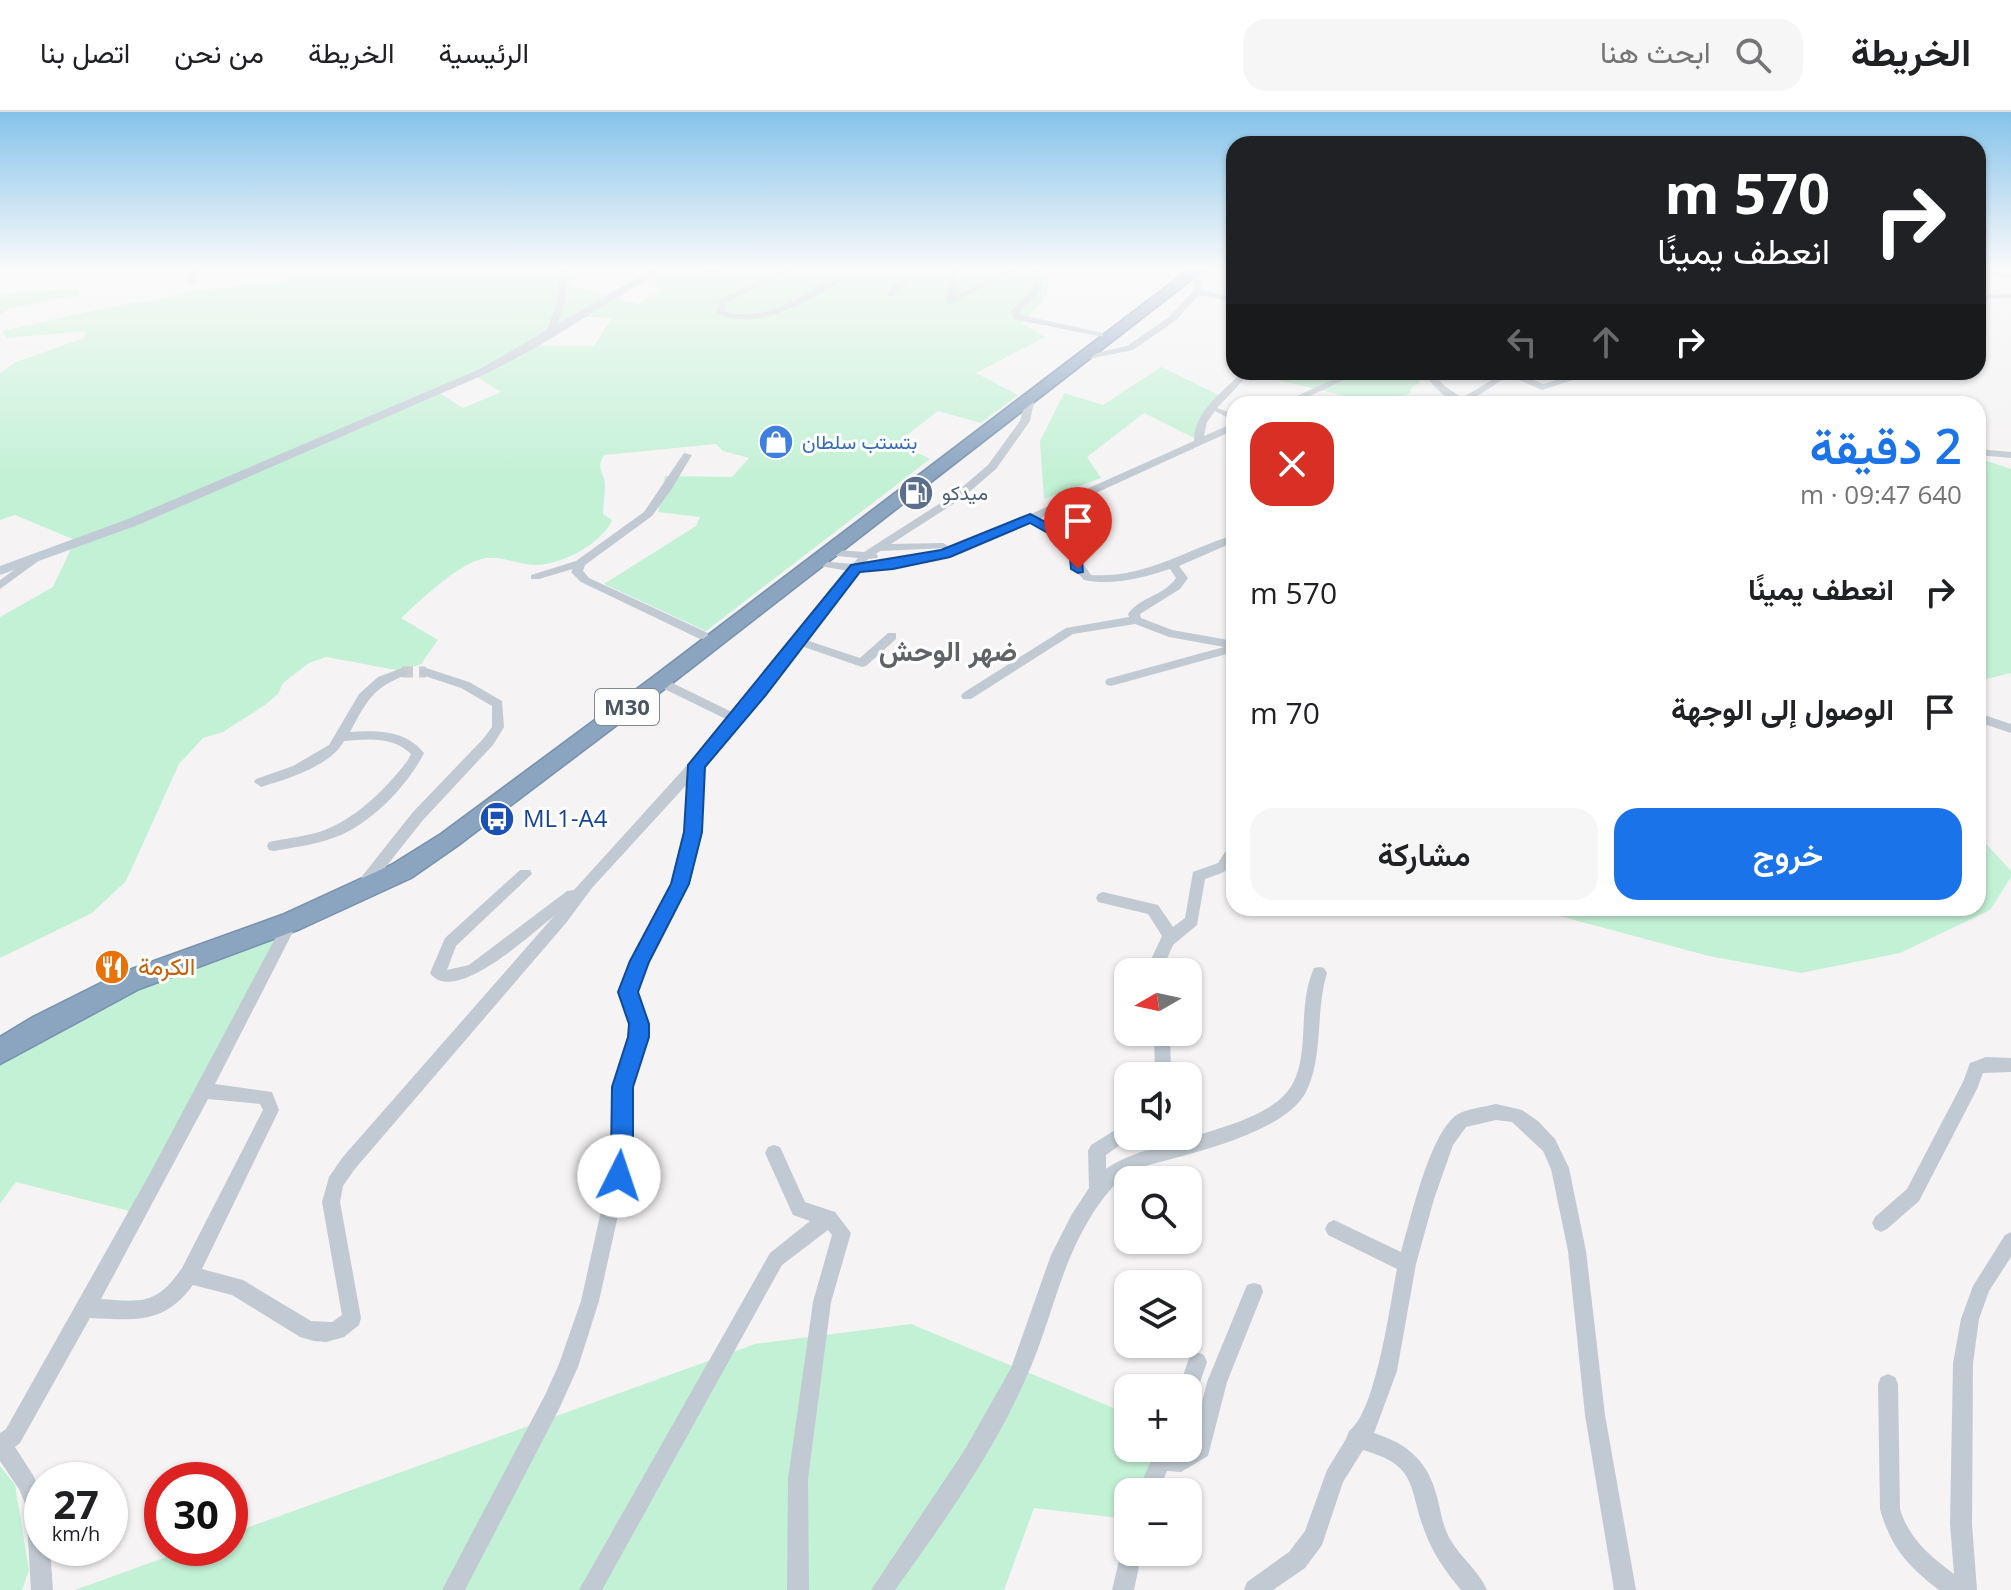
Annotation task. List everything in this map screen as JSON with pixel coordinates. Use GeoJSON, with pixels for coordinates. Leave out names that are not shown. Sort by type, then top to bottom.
{"type":"FeatureCollection","features":[{"type":"Feature","properties":{"kind":"highway","name":"M30"},"geometry":{"type":"LineString","coordinates":[[0,1039],[85,991],[246,931],[368,879],[442,833],[1096,338]]}},
{"type":"Feature","properties":{"kind":"highway","name":"M30"},"geometry":{"type":"LineString","coordinates":[[0,1052],[70,1010],[130,981],[291,922],[402,871],[449,840],[660,682],[1104,338]]}},
{"type":"Feature","properties":{"kind":"main road"},"geometry":{"type":"LineString","coordinates":[[0,571],[133,522],[484,371],[545,338]]}},
{"type":"Feature","properties":{"kind":"street"},"geometry":{"type":"LineString","coordinates":[[1077,360],[1117,353],[1145,338]]}},
{"type":"Feature","properties":{"kind":"street"},"geometry":{"type":"LineString","coordinates":[[1201,438],[1207,415],[1240,380]]}},
{"type":"Feature","properties":{"kind":"street"},"geometry":{"type":"LineString","coordinates":[[1289,396],[1326,380]]}},
{"type":"Feature","properties":{"kind":"street"},"geometry":{"type":"LineString","coordinates":[[1302,396],[1340,380]]}},
{"type":"Feature","properties":{"kind":"street"},"geometry":{"type":"LineString","coordinates":[[1434,380],[1450,396]]}},
{"type":"Feature","properties":{"kind":"street"},"geometry":{"type":"LineString","coordinates":[[1474,396],[1493,380]]}},
{"type":"Feature","properties":{"kind":"street"},"geometry":{"type":"LineString","coordinates":[[1528,380],[1542,387],[1566,380]]}},
{"type":"Feature","properties":{"kind":"street"},"geometry":{"type":"LineString","coordinates":[[1443,396],[1447,393]]}},
{"type":"Feature","properties":{"kind":"street"},"geometry":{"type":"LineString","coordinates":[[820,557],[834,568],[866,557],[957,497],[992,467],[1025,421],[1030,397]]}},
{"type":"Feature","properties":{"kind":"street"},"geometry":{"type":"LineString","coordinates":[[820,557],[866,557],[943,546],[1201,438],[1226,397]]}},
{"type":"Feature","properties":{"kind":"street"},"geometry":{"type":"LineString","coordinates":[[1219,410],[1226,416]]}},
{"type":"Feature","properties":{"kind":"street"},"geometry":{"type":"LineString","coordinates":[[866,557],[893,565],[945,554],[1057,506],[1226,426]]}},
{"type":"Feature","properties":{"kind":"street"},"geometry":{"type":"LineString","coordinates":[[1986,453],[2011,455]]}},
{"type":"Feature","properties":{"kind":"street"},"geometry":{"type":"LineString","coordinates":[[535,577],[580,563],[648,514],[687,455]]}},
{"type":"Feature","properties":{"kind":"street"},"geometry":{"type":"LineString","coordinates":[[1057,506],[1075,543],[1078,569],[1088,578],[1119,578],[1172,564],[1226,541]]}},
{"type":"Feature","properties":{"kind":"street"},"geometry":{"type":"LineString","coordinates":[[1030,518],[1075,543]]}},
{"type":"Feature","properties":{"kind":"street"},"geometry":{"type":"LineString","coordinates":[[0,586],[37,557]]}},
{"type":"Feature","properties":{"kind":"street"},"geometry":{"type":"LineString","coordinates":[[189,1275],[236,1287],[307,1330],[319,1333],[342,1329],[352,1318],[331,1202],[335,1183],[373,1132],[561,919],[587,884],[697,765],[866,557]]}},
{"type":"Feature","properties":{"kind":"street"},"geometry":{"type":"LineString","coordinates":[[580,563],[577,572],[585,580],[704,636]]}},
{"type":"Feature","properties":{"kind":"street"},"geometry":{"type":"LineString","coordinates":[[1136,620],[1134,614],[1137,610],[1169,592],[1182,578],[1172,564]]}},
{"type":"Feature","properties":{"kind":"street"},"geometry":{"type":"LineString","coordinates":[[967,696],[1070,631],[1136,620],[1169,633],[1226,644]]}},
{"type":"Feature","properties":{"kind":"street"},"geometry":{"type":"LineString","coordinates":[[798,641],[862,663],[892,636]]}},
{"type":"Feature","properties":{"kind":"street"},"geometry":{"type":"LineString","coordinates":[[1111,682],[1226,648]]}},
{"type":"Feature","properties":{"kind":"street"},"geometry":{"type":"LineString","coordinates":[[261,782],[317,759],[334,748],[363,697],[382,680],[402,672]]}},
{"type":"Feature","properties":{"kind":"street"},"geometry":{"type":"LineString","coordinates":[[368,879],[418,816],[475,758],[498,727],[498,704],[489,697],[426,672]]}},
{"type":"Feature","properties":{"kind":"street"},"geometry":{"type":"LineString","coordinates":[[660,682],[736,719]]}},
{"type":"Feature","properties":{"kind":"street"},"geometry":{"type":"LineString","coordinates":[[1986,720],[2011,729]]}},
{"type":"Feature","properties":{"kind":"street"},"geometry":{"type":"LineString","coordinates":[[274,846],[341,828],[391,787],[415,761],[418,753],[400,738],[387,735],[342,737]]}},
{"type":"Feature","properties":{"kind":"street"},"geometry":{"type":"LineString","coordinates":[[453,1590],[552,1402],[568,1367],[590,1301],[622,1157],[623,1087],[638,1037],[639,1024],[628,992],[640,961],[680,884],[693,832],[697,765]]}},
{"type":"Feature","properties":{"kind":"street"},"geometry":{"type":"LineString","coordinates":[[1160,958],[1171,938],[1192,921],[1198,876],[1223,867],[1226,862]]}},
{"type":"Feature","properties":{"kind":"street"},"geometry":{"type":"LineString","coordinates":[[525,874],[450,942],[438,973],[446,977],[473,970],[587,884]]}},
{"type":"Feature","properties":{"kind":"street"},"geometry":{"type":"LineString","coordinates":[[1103,898],[1153,909],[1171,938]]}},
{"type":"Feature","properties":{"kind":"street"},"geometry":{"type":"LineString","coordinates":[[42,1590],[36,1506],[26,1482],[1,1446],[13,1436],[86,1308],[206,1091],[291,922]]}},
{"type":"Feature","properties":{"kind":"street"},"geometry":{"type":"LineString","coordinates":[[882,1590],[927,1526],[1007,1396],[1032,1341],[1057,1264],[1107,1179],[1145,1156],[1193,1146],[1273,1114],[1297,1094],[1305,1077],[1312,1003],[1319,973]]}},
{"type":"Feature","properties":{"kind":"street"},"geometry":{"type":"LineString","coordinates":[[1881,1223],[1913,1195],[1971,1084],[1976,1068],[1986,1064],[2011,1065]]}},
{"type":"Feature","properties":{"kind":"street"},"geometry":{"type":"LineString","coordinates":[[86,1308],[154,1308],[175,1296],[189,1275],[271,1110],[266,1097],[206,1091]]}},
{"type":"Feature","properties":{"kind":"street"},"geometry":{"type":"LineString","coordinates":[[1255,1590],[1297,1560],[1314,1537],[1334,1477],[1369,1422],[1387,1371],[1407,1264],[1442,1151],[1461,1121],[1484,1113],[1506,1112],[1532,1127],[1554,1153],[1568,1206],[1577,1251],[1595,1415],[1625,1590]]}},
{"type":"Feature","properties":{"kind":"street"},"geometry":{"type":"LineString","coordinates":[[1098,1192],[1097,1151],[1114,1139]]}},
{"type":"Feature","properties":{"kind":"street"},"geometry":{"type":"LineString","coordinates":[[774,1153],[799,1209],[829,1218],[842,1233],[822,1302],[798,1479],[798,1590]]}},
{"type":"Feature","properties":{"kind":"street"},"geometry":{"type":"LineString","coordinates":[[590,1590],[776,1259],[829,1218]]}},
{"type":"Feature","properties":{"kind":"street"},"geometry":{"type":"LineString","coordinates":[[1334,1229],[1407,1264]]}},
{"type":"Feature","properties":{"kind":"street"},"geometry":{"type":"LineString","coordinates":[[1966,1590],[1960,1494],[1963,1363],[1970,1319],[1982,1286],[2011,1241]]}},
{"type":"Feature","properties":{"kind":"street"},"geometry":{"type":"LineString","coordinates":[[1202,1445],[1217,1382],[1254,1292]]}},
{"type":"Feature","properties":{"kind":"street"},"geometry":{"type":"LineString","coordinates":[[1193,1374],[1197,1362]]}},
{"type":"Feature","properties":{"kind":"street"},"geometry":{"type":"LineString","coordinates":[[1888,1384],[1890,1509],[1894,1525],[1909,1551],[1957,1590]]}},
{"type":"Feature","properties":{"kind":"street"},"geometry":{"type":"LineString","coordinates":[[1356,1438],[1386,1446],[1410,1460],[1419,1474],[1431,1521],[1444,1549],[1458,1571],[1476,1590]]}},
{"type":"Feature","properties":{"kind":"street"},"geometry":{"type":"LineString","coordinates":[[1123,1590],[1128,1566]]}},
{"type":"Feature","properties":{"kind":"green space"},"geometry":{"type":"Polygon","coordinates":[[[84,338],[543,338],[531,346],[594,346],[599,338],[1043,338],[976,373],[1018,395],[981,423],[938,411],[897,443],[930,459],[706,631],[604,584],[696,526],[700,517],[658,512],[665,476],[732,477],[749,458],[723,451],[716,444],[604,455],[600,464],[605,482],[603,514],[612,520],[590,545],[580,552],[545,564],[486,558],[453,574],[401,618],[438,640],[421,664],[402,671],[326,657],[309,663],[283,683],[278,694],[265,705],[223,732],[203,738],[179,764],[126,881],[92,913],[0,958],[0,617],[53,587],[75,540],[15,515],[0,520],[0,373],[16,362],[84,338]],[[474,375],[438,392],[463,408],[501,392],[474,375]]]}},
{"type":"Feature","properties":{"kind":"green space"},"geometry":{"type":"Polygon","coordinates":[[[1161,367],[1221,396],[1194,438],[1144,413],[1087,457],[1101,478],[1044,499],[1040,441],[1064,393],[1103,405],[1161,367]]]}},
{"type":"Feature","properties":{"kind":"green space"},"geometry":{"type":"Polygon","coordinates":[[[1278,380],[1418,380],[1420,383],[1402,396],[1346,396],[1278,380]]]}},
{"type":"Feature","properties":{"kind":"green space"},"geometry":{"type":"Polygon","coordinates":[[[1986,461],[2011,469],[2011,673],[1986,679],[1986,461]]]}},
{"type":"Feature","properties":{"kind":"green space"},"geometry":{"type":"Polygon","coordinates":[[[1986,844],[2011,871],[2011,877],[1986,912],[1986,844]]]}},
{"type":"Feature","properties":{"kind":"green space"},"geometry":{"type":"Polygon","coordinates":[[[1977,916],[1900,953],[1801,973],[1709,956],[1563,917],[1977,916]]]}},
{"type":"Feature","properties":{"kind":"green space"},"geometry":{"type":"Polygon","coordinates":[[[283,935],[137,1213],[16,1182],[0,1204],[0,1041],[18,1029],[283,935]]]}},
{"type":"Feature","properties":{"kind":"green space"},"geometry":{"type":"Polygon","coordinates":[[[911,1324],[1114,1408],[1114,1462],[1159,1462],[1156,1478],[1114,1478],[1114,1517],[1034,1508],[1004,1590],[75,1590],[144,1565],[248,1566],[248,1527],[755,1344],[911,1324]]]}},
{"type":"Feature","properties":{"kind":"green space"},"geometry":{"type":"Polygon","coordinates":[[[0,1466],[15,1485],[24,1540],[24,1566],[28,1566],[29,1570],[22,1590],[0,1590],[0,1466]]]}},
{"type":"Feature","properties":{"kind":"tunnel"},"geometry":{"type":"LineString","coordinates":[[402,672],[426,672]]}},
{"type":"Feature","properties":{"kind":"place","name":"بتستب سلطان"},"geometry":{"type":"Point","coordinates":[776,442]}},
{"type":"Feature","properties":{"kind":"place","name":"ميدكو"},"geometry":{"type":"Point","coordinates":[916,493]}},
{"type":"Feature","properties":{"kind":"place","name":"ML1-A4"},"geometry":{"type":"Point","coordinates":[497,819]}},
{"type":"Feature","properties":{"kind":"place","name":"الكرمة"},"geometry":{"type":"Point","coordinates":[112,967]}},
{"type":"Feature","properties":{"kind":"district","name":"ضهر الوحش"},"geometry":{"type":"Point","coordinates":[948,651]}},
{"type":"Feature","properties":{"kind":"route"},"geometry":{"type":"LineString","coordinates":[[619,1176],[623,1087],[639,1024],[628,992],[640,961],[680,884],[693,832],[697,765],[856,568],[893,565],[945,554],[1030,518],[1075,543],[1078,569]]}}]}
